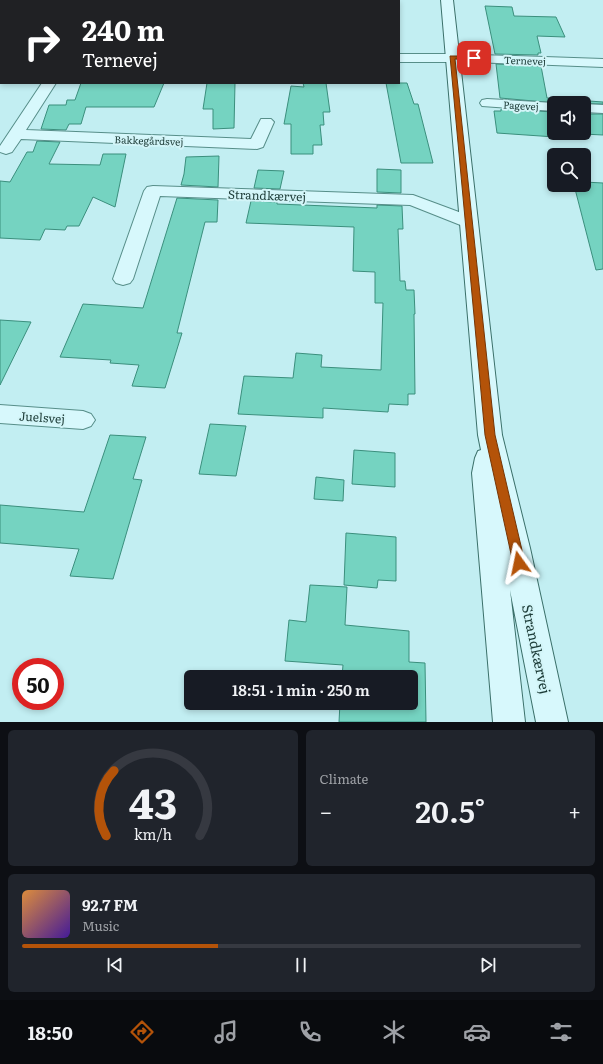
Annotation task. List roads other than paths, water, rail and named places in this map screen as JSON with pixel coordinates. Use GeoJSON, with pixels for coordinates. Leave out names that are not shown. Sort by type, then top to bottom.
{"type":"FeatureCollection","features":[{"type":"Feature","properties":{"kind":"street","name":"Strandkærvej"},"geometry":{"type":"LineString","coordinates":[[447,0],[490,435],[552,722]]}},
{"type":"Feature","properties":{"kind":"street","name":"Ternevej"},"geometry":{"type":"LineString","coordinates":[[400,58],[452,58],[603,63]]}},
{"type":"Feature","properties":{"kind":"street"},"geometry":{"type":"LineString","coordinates":[[6,149],[48,84]]}},
{"type":"Feature","properties":{"kind":"street","name":"Pagevej"},"geometry":{"type":"LineString","coordinates":[[488,103],[547,106]]}},
{"type":"Feature","properties":{"kind":"street"},"geometry":{"type":"LineString","coordinates":[[591,108],[603,109]]}},
{"type":"Feature","properties":{"kind":"street","name":"Bakkegårdsvej"},"geometry":{"type":"LineString","coordinates":[[17,134],[257,144],[266,122]]}},
{"type":"Feature","properties":{"kind":"street","name":"Strandkærvej"},"geometry":{"type":"LineString","coordinates":[[123,278],[153,191],[413,200],[469,222]]}},
{"type":"Feature","properties":{"kind":"street","name":"Juelsvej"},"geometry":{"type":"LineString","coordinates":[[0,414],[83,420]]}},
{"type":"Feature","properties":{"kind":"street","name":"Strandkærvej"},"geometry":{"type":"LineString","coordinates":[[490,435],[485,473],[509,722]]}}]}
